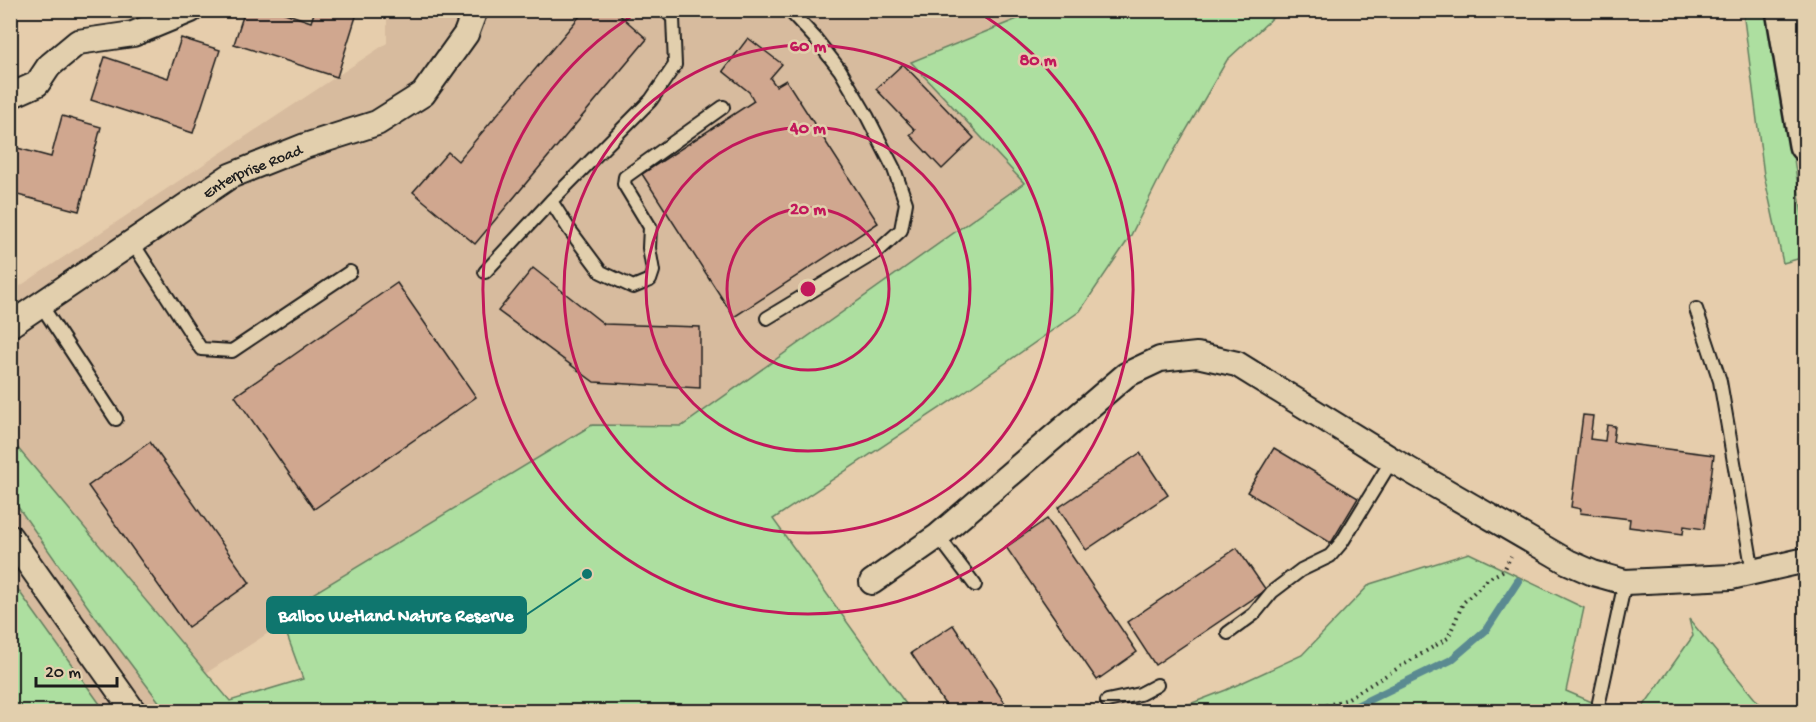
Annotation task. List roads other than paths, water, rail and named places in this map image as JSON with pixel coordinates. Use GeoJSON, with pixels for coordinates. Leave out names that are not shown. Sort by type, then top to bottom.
{"type":"FeatureCollection","features":[{"type":"Feature","properties":{"kind":"street"},"geometry":{"type":"LineString","coordinates":[[10,96],[36,84],[49,66],[78,42],[133,34],[191,10]]}},
{"type":"Feature","properties":{"kind":"street","name":"Enterprise Road"},"geometry":{"type":"LineString","coordinates":[[10,325],[230,176],[305,146],[377,123],[423,94],[466,34],[475,10]]}},
{"type":"Feature","properties":{"kind":"street"},"geometry":{"type":"LineString","coordinates":[[1783,10],[1799,70],[1806,145]]}},
{"type":"Feature","properties":{"kind":"street"},"geometry":{"type":"LineString","coordinates":[[872,582],[938,536],[1126,375],[1160,359],[1197,355],[1237,364],[1392,460],[1568,562],[1593,573],[1625,582],[1731,577],[1806,560]]}},
{"type":"Feature","properties":{"kind":"street"},"geometry":{"type":"LineString","coordinates":[[10,537],[134,711]]}},
{"type":"Feature","properties":{"kind":"lane"},"geometry":{"type":"LineString","coordinates":[[767,318],[878,251],[901,230],[906,203],[894,169],[840,70],[789,10]]}},
{"type":"Feature","properties":{"kind":"lane"},"geometry":{"type":"LineString","coordinates":[[485,272],[551,201],[651,100],[675,65],[672,13]]}},
{"type":"Feature","properties":{"kind":"lane"},"geometry":{"type":"LineString","coordinates":[[551,201],[568,229],[602,272],[633,287],[650,280],[653,271],[649,248],[650,227],[624,184],[625,177],[723,107]]}},
{"type":"Feature","properties":{"kind":"lane"},"geometry":{"type":"LineString","coordinates":[[132,242],[201,349],[232,351],[350,272]]}},
{"type":"Feature","properties":{"kind":"lane"},"geometry":{"type":"LineString","coordinates":[[40,304],[116,419]]}},
{"type":"Feature","properties":{"kind":"lane"},"geometry":{"type":"LineString","coordinates":[[1696,309],[1720,381],[1754,572]]}},
{"type":"Feature","properties":{"kind":"lane"},"geometry":{"type":"LineString","coordinates":[[1228,633],[1254,614],[1272,592],[1302,570],[1330,556],[1342,542],[1392,460]]}},
{"type":"Feature","properties":{"kind":"lane"},"geometry":{"type":"LineString","coordinates":[[938,536],[975,585]]}},
{"type":"Feature","properties":{"kind":"lane"},"geometry":{"type":"LineString","coordinates":[[1599,702],[1625,582]]}},
{"type":"Feature","properties":{"kind":"lane"},"geometry":{"type":"LineString","coordinates":[[1107,701],[1140,694],[1157,685]]}},
{"type":"Feature","properties":{"kind":"waterway"},"geometry":{"type":"LineString","coordinates":[[1344,712],[1451,660],[1486,630],[1518,581]]}},
{"type":"Feature","properties":{"kind":"place","name":"Balloo Wetland Nature Reserve"},"geometry":{"type":"Point","coordinates":[587,574]}}]}
